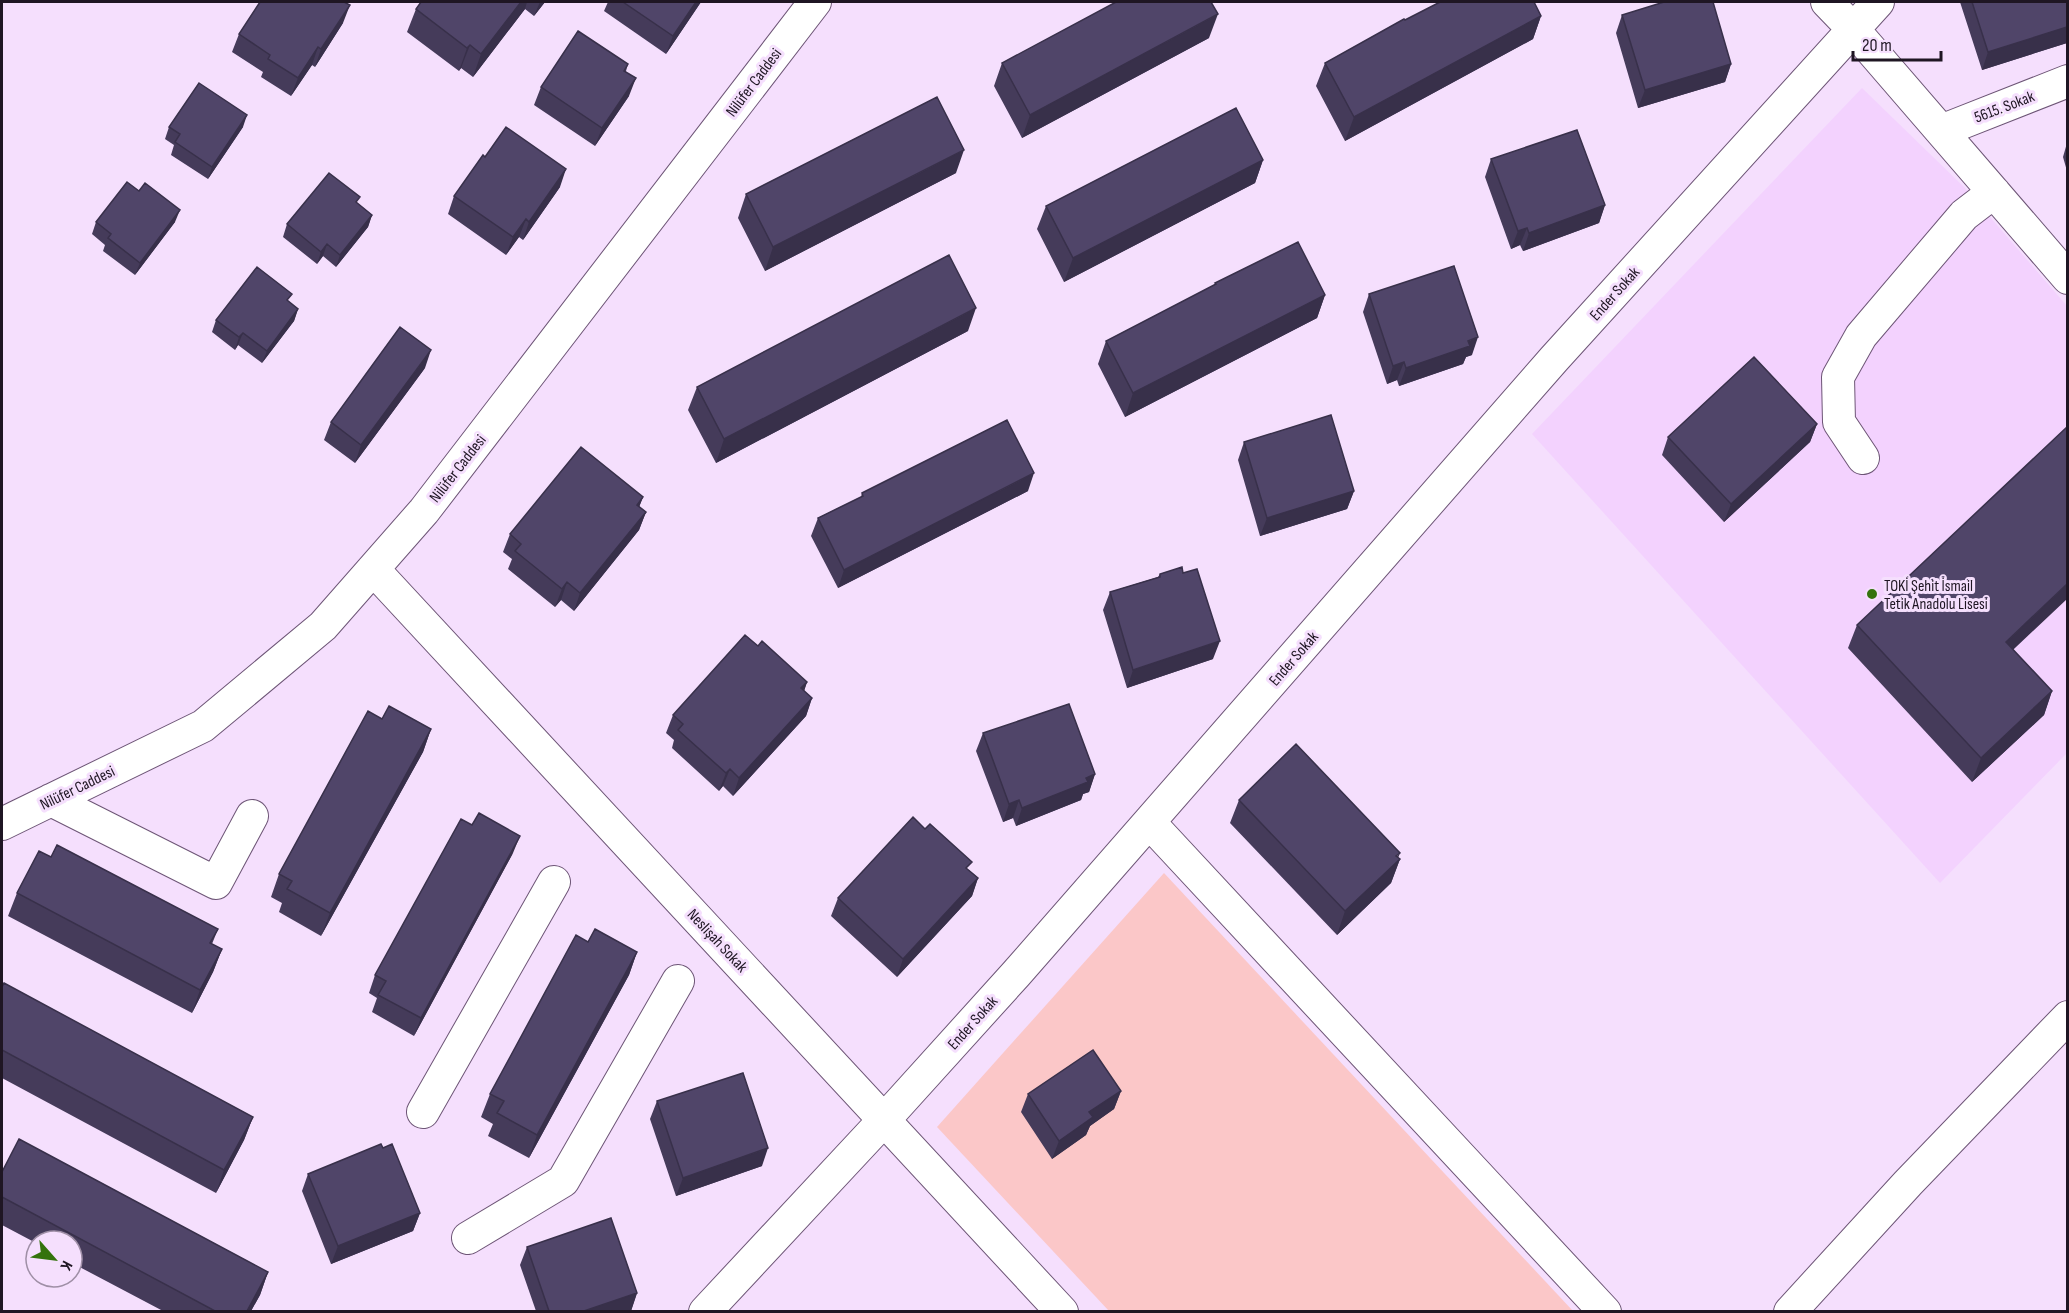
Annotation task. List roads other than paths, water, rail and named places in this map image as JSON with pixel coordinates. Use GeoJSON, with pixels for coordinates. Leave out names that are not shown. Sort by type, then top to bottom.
{"type":"FeatureCollection","features":[{"type":"Feature","properties":{"kind":"street","name":"Nilüfer Caddesi"},"geometry":{"type":"LineString","coordinates":[[2,824],[203,726],[323,626],[424,511],[815,2]]}},
{"type":"Feature","properties":{"kind":"street"},"geometry":{"type":"LineString","coordinates":[[1827,2],[1994,192],[2062,262]]}},
{"type":"Feature","properties":{"kind":"street","name":"Ender Sokak"},"geometry":{"type":"LineString","coordinates":[[705,1311],[884,1120],[1562,351],[1878,2]]}},
{"type":"Feature","properties":{"kind":"street","name":"5615. Sokak"},"geometry":{"type":"LineString","coordinates":[[1941,130],[2067,81]]}},
{"type":"Feature","properties":{"kind":"street"},"geometry":{"type":"LineString","coordinates":[[1863,458],[1839,422],[1838,377],[1861,336],[1964,215],[1994,192]]}},
{"type":"Feature","properties":{"kind":"street","name":"Neslişah Sokak"},"geometry":{"type":"LineString","coordinates":[[373,569],[1062,1311]]}},
{"type":"Feature","properties":{"kind":"street"},"geometry":{"type":"LineString","coordinates":[[51,800],[216,883],[252,816]]}},
{"type":"Feature","properties":{"kind":"street"},"geometry":{"type":"LineString","coordinates":[[1149,822],[1605,1311]]}},
{"type":"Feature","properties":{"kind":"street"},"geometry":{"type":"LineString","coordinates":[[423,1112],[554,882]]}},
{"type":"Feature","properties":{"kind":"street"},"geometry":{"type":"LineString","coordinates":[[468,1238],[563,1181],[678,981]]}},
{"type":"Feature","properties":{"kind":"street"},"geometry":{"type":"LineString","coordinates":[[1790,1311],[2067,1017]]}},
{"type":"Feature","properties":{"kind":"place","name":"TOKİ Şehit İsmail Tetik Anadolu Lisesi"},"geometry":{"type":"Point","coordinates":[1872,594]}}]}
